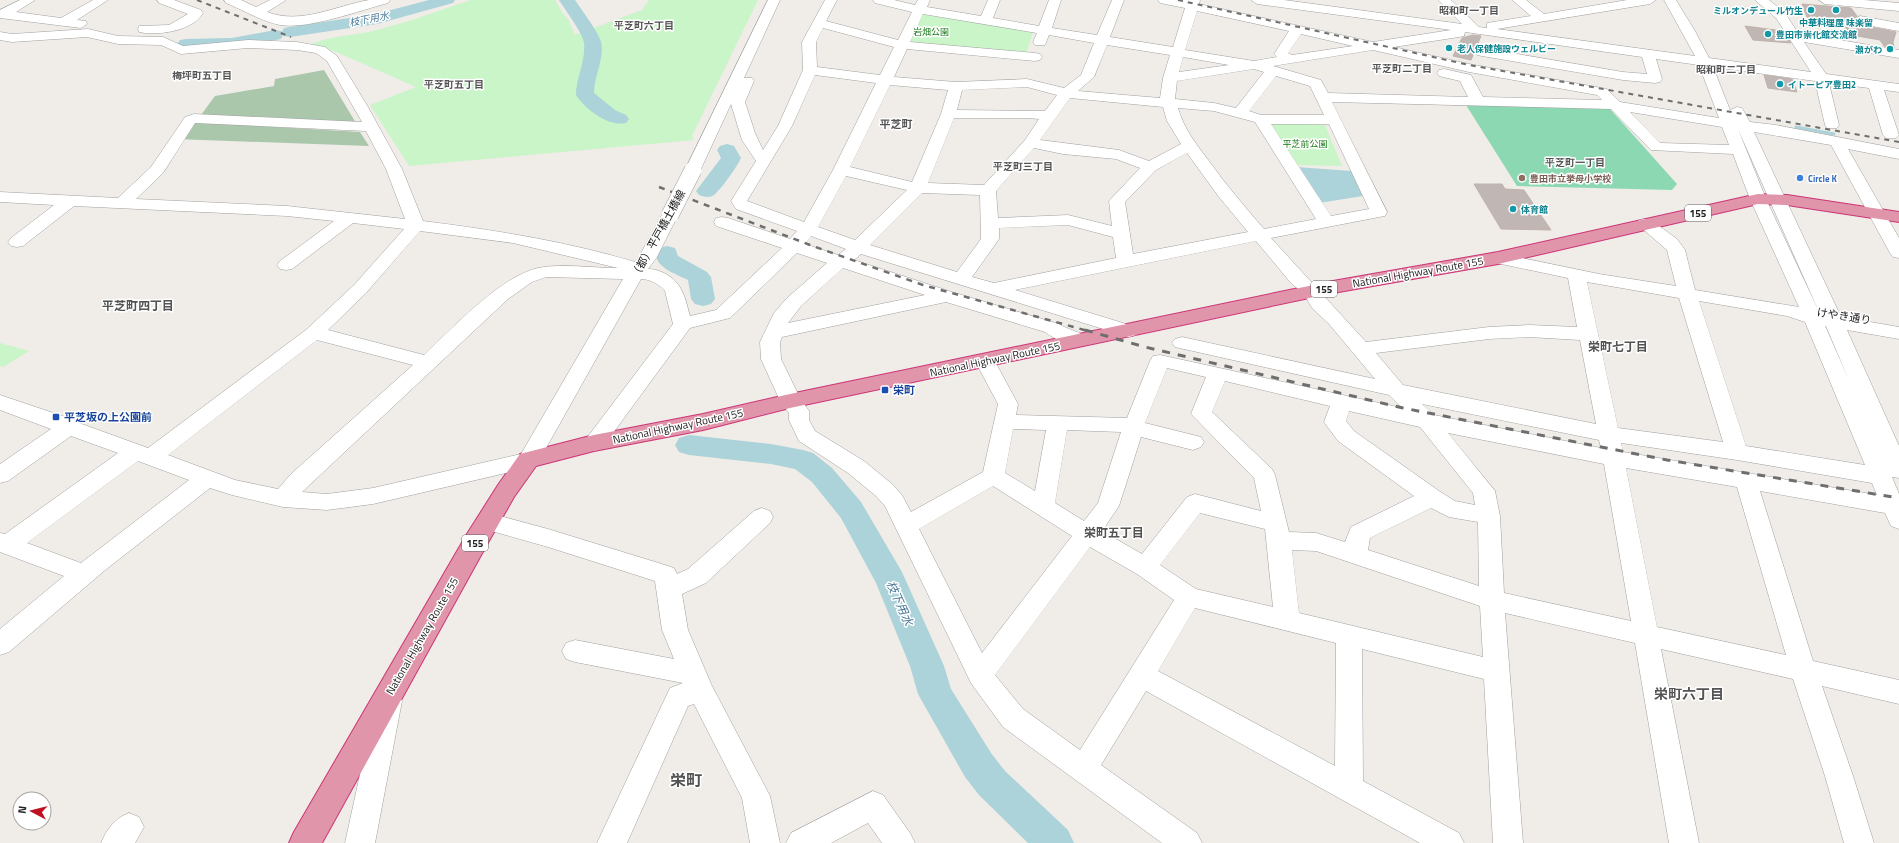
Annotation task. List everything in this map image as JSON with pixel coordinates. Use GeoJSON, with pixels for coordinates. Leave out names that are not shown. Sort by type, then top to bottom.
{"type":"FeatureCollection","features":[{"type":"Feature","properties":{"kind":"highway","name":"National Highway Route 155"},"geometry":{"type":"LineString","coordinates":[[313,840],[391,691],[506,491],[528,460],[594,443],[703,422],[790,401],[985,361],[1078,340],[1129,331],[1312,292],[1498,258],[1758,199],[1779,199],[1899,216]]}},
{"type":"Feature","properties":{"kind":"street"},"geometry":{"type":"LineString","coordinates":[[2,14],[29,0]]}},
{"type":"Feature","properties":{"kind":"street"},"geometry":{"type":"LineString","coordinates":[[63,22],[102,0]]}},
{"type":"Feature","properties":{"kind":"street"},"geometry":{"type":"LineString","coordinates":[[131,28],[166,30],[196,15],[197,13],[163,0]]}},
{"type":"Feature","properties":{"kind":"street"},"geometry":{"type":"LineString","coordinates":[[230,0],[256,12],[287,21],[308,18],[384,0]]}},
{"type":"Feature","properties":{"kind":"street"},"geometry":{"type":"LineString","coordinates":[[256,12],[280,0]]}},
{"type":"Feature","properties":{"kind":"street"},"geometry":{"type":"LineString","coordinates":[[763,160],[756,154],[750,141],[738,102],[774,20],[785,0]]}},
{"type":"Feature","properties":{"kind":"street"},"geometry":{"type":"LineString","coordinates":[[831,0],[808,42],[810,70],[785,126],[739,201],[742,205],[857,247],[1129,331]]}},
{"type":"Feature","properties":{"kind":"street"},"geometry":{"type":"LineString","coordinates":[[879,0],[922,5],[986,20],[1255,65],[1316,83],[1380,212],[1125,261],[994,289]]}},
{"type":"Feature","properties":{"kind":"street"},"geometry":{"type":"LineString","coordinates":[[986,20],[994,0]]}},
{"type":"Feature","properties":{"kind":"street"},"geometry":{"type":"LineString","coordinates":[[1026,82],[1055,0]]}},
{"type":"Feature","properties":{"kind":"street"},"geometry":{"type":"LineString","coordinates":[[961,279],[990,239],[988,190],[1030,144],[1066,93],[1087,77],[1118,0]]}},
{"type":"Feature","properties":{"kind":"street"},"geometry":{"type":"LineString","coordinates":[[1164,0],[1194,3],[1373,47],[1474,65],[1602,92],[1656,147],[1738,150]]}},
{"type":"Feature","properties":{"kind":"street"},"geometry":{"type":"LineString","coordinates":[[1257,0],[1352,6],[1475,30],[1899,88]]}},
{"type":"Feature","properties":{"kind":"street"},"geometry":{"type":"LineString","coordinates":[[1444,0],[1475,30]]}},
{"type":"Feature","properties":{"kind":"street"},"geometry":{"type":"LineString","coordinates":[[1518,0],[1540,18]]}},
{"type":"Feature","properties":{"kind":"street"},"geometry":{"type":"LineString","coordinates":[[1579,0],[1595,9]]}},
{"type":"Feature","properties":{"kind":"street"},"geometry":{"type":"LineString","coordinates":[[1170,78],[1441,37],[1540,18],[1650,0]]}},
{"type":"Feature","properties":{"kind":"street"},"geometry":{"type":"LineString","coordinates":[[1670,0],[1689,31],[1711,62]]}},
{"type":"Feature","properties":{"kind":"street"},"geometry":{"type":"LineString","coordinates":[[1681,0],[1705,36],[1711,62],[1737,125],[1779,199],[1820,316]]}},
{"type":"Feature","properties":{"kind":"street"},"geometry":{"type":"LineString","coordinates":[[1761,0],[1781,16],[1821,77],[1832,125]]}},
{"type":"Feature","properties":{"kind":"street"},"geometry":{"type":"LineString","coordinates":[[1825,0],[1899,7]]}},
{"type":"Feature","properties":{"kind":"street"},"geometry":{"type":"LineString","coordinates":[[1194,3],[1170,78],[1167,97],[1174,121],[1189,146],[1225,194],[1297,279],[1312,292],[1319,304],[1336,320],[1396,390],[1426,421],[1484,491],[1489,516],[1496,671],[1508,843]]}},
{"type":"Feature","properties":{"kind":"street","name":"（都）平戸橋土橋線"},"geometry":{"type":"LineString","coordinates":[[528,460],[637,271],[648,257],[693,170],[772,4]]}},
{"type":"Feature","properties":{"kind":"street"},"geometry":{"type":"LineString","coordinates":[[594,443],[683,324],[723,314],[793,247],[808,229],[841,170],[922,5]]}},
{"type":"Feature","properties":{"kind":"street"},"geometry":{"type":"LineString","coordinates":[[1352,6],[1359,35],[1395,44]]}},
{"type":"Feature","properties":{"kind":"street"},"geometry":{"type":"LineString","coordinates":[[2,14],[117,27]]}},
{"type":"Feature","properties":{"kind":"street"},"geometry":{"type":"LineString","coordinates":[[1860,20],[1899,27]]}},
{"type":"Feature","properties":{"kind":"street"},"geometry":{"type":"LineString","coordinates":[[818,23],[902,45],[1035,57]]}},
{"type":"Feature","properties":{"kind":"street"},"geometry":{"type":"LineString","coordinates":[[0,36],[12,38],[88,33],[103,26]]}},
{"type":"Feature","properties":{"kind":"street"},"geometry":{"type":"LineString","coordinates":[[1290,60],[1281,54],[1297,29]]}},
{"type":"Feature","properties":{"kind":"street"},"geometry":{"type":"LineString","coordinates":[[1478,102],[1474,65],[1490,32]]}},
{"type":"Feature","properties":{"kind":"street"},"geometry":{"type":"LineString","coordinates":[[88,33],[118,40],[163,41],[180,50],[248,44],[297,46],[320,50],[332,59],[372,127],[394,169],[416,225]]}},
{"type":"Feature","properties":{"kind":"street"},"geometry":{"type":"LineString","coordinates":[[1795,36],[1899,54]]}},
{"type":"Feature","properties":{"kind":"street"},"geometry":{"type":"LineString","coordinates":[[1337,52],[1655,80],[1648,54]]}},
{"type":"Feature","properties":{"kind":"street"},"geometry":{"type":"LineString","coordinates":[[810,70],[885,80],[956,86],[1026,82],[1075,95],[1214,107],[1240,112],[1260,119],[1335,120]]}},
{"type":"Feature","properties":{"kind":"street"},"geometry":{"type":"LineString","coordinates":[[1240,112],[1273,70]]}},
{"type":"Feature","properties":{"kind":"street"},"geometry":{"type":"LineString","coordinates":[[1875,84],[1891,135]]}},
{"type":"Feature","properties":{"kind":"street"},"geometry":{"type":"LineString","coordinates":[[956,86],[948,114],[918,188],[841,262],[825,273],[794,302],[781,317],[770,342],[771,359],[787,390],[790,401],[799,411],[799,420],[807,436],[856,467],[884,490],[894,501],[980,676],[1013,718],[1083,770],[1187,843]]}},
{"type":"Feature","properties":{"kind":"street"},"geometry":{"type":"LineString","coordinates":[[1323,97],[1614,105],[1837,142],[1899,154]]}},
{"type":"Feature","properties":{"kind":"street"},"geometry":{"type":"LineString","coordinates":[[948,114],[1028,114],[1049,116]]}},
{"type":"Feature","properties":{"kind":"street"},"geometry":{"type":"LineString","coordinates":[[122,203],[156,170],[190,120],[194,118],[372,127]]}},
{"type":"Feature","properties":{"kind":"street"},"geometry":{"type":"LineString","coordinates":[[1260,119],[1290,162],[1326,222]]}},
{"type":"Feature","properties":{"kind":"street"},"geometry":{"type":"LineString","coordinates":[[980,676],[1108,506],[1133,428],[1160,361],[1166,361],[1426,421],[1613,458],[1746,480],[1896,513],[1890,473],[1820,316],[1758,199],[1738,150],[1737,125]]}},
{"type":"Feature","properties":{"kind":"street"},"geometry":{"type":"LineString","coordinates":[[1837,142],[1899,253]]}},
{"type":"Feature","properties":{"kind":"street"},"geometry":{"type":"LineString","coordinates":[[1030,144],[1119,155],[1150,167]]}},
{"type":"Feature","properties":{"kind":"street"},"geometry":{"type":"LineString","coordinates":[[1125,261],[1118,201],[1150,167],[1189,146]]}},
{"type":"Feature","properties":{"kind":"street"},"geometry":{"type":"LineString","coordinates":[[841,170],[918,188],[988,190]]}},
{"type":"Feature","properties":{"kind":"street"},"geometry":{"type":"LineString","coordinates":[[0,197],[287,211],[416,225],[513,238],[593,255],[637,271],[652,274],[668,283],[674,290],[678,300],[683,324]]}},
{"type":"Feature","properties":{"kind":"street"},"geometry":{"type":"LineString","coordinates":[[17,242],[69,201]]}},
{"type":"Feature","properties":{"kind":"street"},"geometry":{"type":"LineString","coordinates":[[286,265],[349,218]]}},
{"type":"Feature","properties":{"kind":"street"},"geometry":{"type":"LineString","coordinates":[[990,223],[1068,220],[1121,234]]}},
{"type":"Feature","properties":{"kind":"street"},"geometry":{"type":"LineString","coordinates":[[722,222],[793,247],[945,296],[1052,328],[1059,333],[1078,340]]}},
{"type":"Feature","properties":{"kind":"street"},"geometry":{"type":"LineString","coordinates":[[1645,224],[1674,246],[1687,293],[1737,452]]}},
{"type":"Feature","properties":{"kind":"street"},"geometry":{"type":"LineString","coordinates":[[3,544],[143,455],[314,332],[360,290],[416,225]]}},
{"type":"Feature","properties":{"kind":"street"},"geometry":{"type":"LineString","coordinates":[[1498,258],[1576,274],[1820,316],[1899,333]]}},
{"type":"Feature","properties":{"kind":"street"},"geometry":{"type":"LineString","coordinates":[[283,499],[299,480],[516,283],[533,275],[556,272],[637,271]]}},
{"type":"Feature","properties":{"kind":"street"},"geometry":{"type":"LineString","coordinates":[[1576,274],[1609,434],[1684,843]]}},
{"type":"Feature","properties":{"kind":"street"},"geometry":{"type":"LineString","coordinates":[[774,332],[945,296]]}},
{"type":"Feature","properties":{"kind":"street","name":"けやき通り"},"geometry":{"type":"LineString","coordinates":[[1820,316],[1899,324]]}},
{"type":"Feature","properties":{"kind":"street"},"geometry":{"type":"LineString","coordinates":[[1362,349],[1489,333],[1529,331],[1589,334]]}},
{"type":"Feature","properties":{"kind":"street"},"geometry":{"type":"LineString","coordinates":[[314,332],[428,362]]}},
{"type":"Feature","properties":{"kind":"street"},"geometry":{"type":"LineString","coordinates":[[1182,343],[1396,390],[1426,398],[1609,434],[1890,473]]}},
{"type":"Feature","properties":{"kind":"street"},"geometry":{"type":"LineString","coordinates":[[906,526],[993,476],[1008,404],[985,361]]}},
{"type":"Feature","properties":{"kind":"street"},"geometry":{"type":"LineString","coordinates":[[1218,373],[1201,414],[1264,475],[1277,532],[1287,621]]}},
{"type":"Feature","properties":{"kind":"street"},"geometry":{"type":"LineString","coordinates":[[1342,402],[1335,422],[1346,436],[1431,497],[1450,508],[1489,516]]}},
{"type":"Feature","properties":{"kind":"street"},"geometry":{"type":"LineString","coordinates":[[1,404],[70,426],[143,455],[207,478],[252,493],[283,499],[327,502],[373,496],[528,460]]}},
{"type":"Feature","properties":{"kind":"street"},"geometry":{"type":"LineString","coordinates":[[1004,422],[1122,424],[1193,442]]}},
{"type":"Feature","properties":{"kind":"street"},"geometry":{"type":"LineString","coordinates":[[1043,506],[1058,423]]}},
{"type":"Feature","properties":{"kind":"street"},"geometry":{"type":"LineString","coordinates":[[0,475],[70,426]]}},
{"type":"Feature","properties":{"kind":"street"},"geometry":{"type":"LineString","coordinates":[[993,476],[1087,534],[1145,567],[1189,597],[1349,637],[1496,671]]}},
{"type":"Feature","properties":{"kind":"street"},"geometry":{"type":"LineString","coordinates":[[0,644],[85,574],[207,478]]}},
{"type":"Feature","properties":{"kind":"street"},"geometry":{"type":"LineString","coordinates":[[1746,480],[1803,670],[1839,776],[1859,843]]}},
{"type":"Feature","properties":{"kind":"street"},"geometry":{"type":"LineString","coordinates":[[1355,554],[1359,533],[1409,510],[1431,497]]}},
{"type":"Feature","properties":{"kind":"street"},"geometry":{"type":"LineString","coordinates":[[1145,567],[1195,503],[1277,532],[1355,554],[1492,600],[1899,692]]}},
{"type":"Feature","properties":{"kind":"street"},"geometry":{"type":"LineString","coordinates":[[669,589],[697,576],[762,517]]}},
{"type":"Feature","properties":{"kind":"street"},"geometry":{"type":"LineString","coordinates":[[489,522],[548,538],[665,575],[669,589],[675,630],[697,682],[756,796],[765,843]]}},
{"type":"Feature","properties":{"kind":"street"},"geometry":{"type":"LineString","coordinates":[[3,544],[85,574]]}},
{"type":"Feature","properties":{"kind":"street"},"geometry":{"type":"LineString","coordinates":[[1083,770],[1189,597]]}},
{"type":"Feature","properties":{"kind":"street"},"geometry":{"type":"LineString","coordinates":[[1349,637],[1349,788]]}},
{"type":"Feature","properties":{"kind":"street"},"geometry":{"type":"LineString","coordinates":[[575,651],[697,682]]}},
{"type":"Feature","properties":{"kind":"street"},"geometry":{"type":"LineString","coordinates":[[1141,675],[1449,843]]}},
{"type":"Feature","properties":{"kind":"street"},"geometry":{"type":"LineString","coordinates":[[612,843],[679,696],[697,682]]}},
{"type":"Feature","properties":{"kind":"street"},"geometry":{"type":"LineString","coordinates":[[360,843],[386,722],[391,691]]}},
{"type":"Feature","properties":{"kind":"street"},"geometry":{"type":"LineString","coordinates":[[801,843],[873,805],[900,843]]}},
{"type":"Feature","properties":{"kind":"green space"},"geometry":{"type":"Polygon","coordinates":[[[471,0],[555,0],[563,14],[568,19],[575,35],[642,10],[649,0],[758,0],[692,136],[694,140],[409,166],[370,105],[416,87],[334,51],[305,47],[324,40],[389,27],[471,0]]]}},
{"type":"Feature","properties":{"kind":"green space","name":"岩畑公園"},"geometry":{"type":"Polygon","coordinates":[[[920,14],[1033,32],[1026,54],[906,44],[920,14]]]}},
{"type":"Feature","properties":{"kind":"green space"},"geometry":{"type":"Polygon","coordinates":[[[324,70],[356,123],[201,115],[215,96],[274,86],[275,79],[324,70]]]}},
{"type":"Feature","properties":{"kind":"green space"},"geometry":{"type":"Polygon","coordinates":[[[1466,105],[1610,109],[1677,184],[1672,190],[1517,186],[1466,105]]]}},
{"type":"Feature","properties":{"kind":"green space"},"geometry":{"type":"Polygon","coordinates":[[[193,122],[360,132],[369,146],[175,139],[193,122]]]}},
{"type":"Feature","properties":{"kind":"green space","name":"平芝前公園"},"geometry":{"type":"Polygon","coordinates":[[[1264,122],[1325,125],[1342,166],[1294,165],[1264,122]]]}},
{"type":"Feature","properties":{"kind":"green space"},"geometry":{"type":"Polygon","coordinates":[[[0,343],[29,351],[3,367],[0,366],[0,343]]]}},
{"type":"Feature","properties":{"kind":"water"},"geometry":{"type":"Polygon","coordinates":[[[1296,167],[1352,171],[1363,196],[1319,203],[1296,167]]]}},
{"type":"Feature","properties":{"kind":"building"},"geometry":{"type":"Polygon","coordinates":[[[1802,4],[1851,8],[1857,16],[1853,20],[1855,24],[1896,32],[1893,42],[1894,48],[1884,46],[1880,40],[1846,34],[1843,24],[1807,17],[1802,4]]]}},
{"type":"Feature","properties":{"kind":"building","name":"豊田市崇化館交流館"},"geometry":{"type":"Polygon","coordinates":[[[1745,26],[1783,31],[1791,43],[1753,40],[1745,26]]]}},
{"type":"Feature","properties":{"kind":"building"},"geometry":{"type":"Polygon","coordinates":[[[1473,35],[1481,36],[1471,60],[1453,56],[1462,38],[1473,35]]]}},
{"type":"Feature","properties":{"kind":"building","name":"イトーピア豊田2"},"geometry":{"type":"Polygon","coordinates":[[[1764,75],[1792,79],[1797,92],[1768,88],[1764,75]]]}},
{"type":"Feature","properties":{"kind":"building","name":"体育館"},"geometry":{"type":"Polygon","coordinates":[[[1474,184],[1502,184],[1505,189],[1524,190],[1551,230],[1501,229],[1474,184]]]}},
{"type":"Feature","properties":{"kind":"waterway","name":"枝下用水"},"geometry":{"type":"LineString","coordinates":[[290,32],[377,19],[447,0]]}},
{"type":"Feature","properties":{"kind":"waterway","name":"枝下用水"},"geometry":{"type":"LineString","coordinates":[[567,0],[593,41],[593,51],[585,82],[585,95],[608,114],[619,119]]}},
{"type":"Feature","properties":{"kind":"waterway","name":"枝下用水"},"geometry":{"type":"LineString","coordinates":[[186,44],[232,43],[275,35]]}},
{"type":"Feature","properties":{"kind":"waterway"},"geometry":{"type":"LineString","coordinates":[[1796,127],[1834,134]]}},
{"type":"Feature","properties":{"kind":"waterway","name":"枝下用水"},"geometry":{"type":"LineString","coordinates":[[706,191],[728,164],[731,158],[727,150]]}},
{"type":"Feature","properties":{"kind":"waterway","name":"枝下用水"},"geometry":{"type":"LineString","coordinates":[[667,253],[667,259],[699,277],[703,299]]}},
{"type":"Feature","properties":{"kind":"waterway","name":"枝下用水"},"geometry":{"type":"LineString","coordinates":[[689,445],[771,454],[803,460],[822,475],[851,510],[891,581],[927,666],[935,694],[978,765],[992,783],[1055,843]]}},
{"type":"Feature","properties":{"kind":"railway"},"geometry":{"type":"LineString","coordinates":[[197,0],[291,37]]}},
{"type":"Feature","properties":{"kind":"railway"},"geometry":{"type":"LineString","coordinates":[[1178,0],[1469,65],[1899,142]]}},
{"type":"Feature","properties":{"kind":"railway"},"geometry":{"type":"LineString","coordinates":[[659,187],[810,245],[923,285],[1088,331]]}},
{"type":"Feature","properties":{"kind":"railway"},"geometry":{"type":"LineString","coordinates":[[1085,330],[1145,347],[1403,408],[1667,460],[1899,498]]}},
{"type":"Feature","properties":{"kind":"place","name":"ミルオンデュール竹生"},"geometry":{"type":"Point","coordinates":[1811,10]}},
{"type":"Feature","properties":{"kind":"place","name":"中華料理屋 味楽留"},"geometry":{"type":"Point","coordinates":[1836,10]}},
{"type":"Feature","properties":{"kind":"place","name":"豊田市崇化館交流館"},"geometry":{"type":"Point","coordinates":[1768,34]}},
{"type":"Feature","properties":{"kind":"place","name":"老人保健施設ウェルビー"},"geometry":{"type":"Point","coordinates":[1449,48]}},
{"type":"Feature","properties":{"kind":"place","name":"瀬がわ"},"geometry":{"type":"Point","coordinates":[1890,49]}},
{"type":"Feature","properties":{"kind":"place","name":"イトーピア豊田2"},"geometry":{"type":"Point","coordinates":[1780,84]}},
{"type":"Feature","properties":{"kind":"place","name":"豊田市立挙母小学校"},"geometry":{"type":"Point","coordinates":[1522,178]}},
{"type":"Feature","properties":{"kind":"place","name":"Circle K"},"geometry":{"type":"Point","coordinates":[1800,178]}},
{"type":"Feature","properties":{"kind":"place","name":"体育館"},"geometry":{"type":"Point","coordinates":[1513,209]}},
{"type":"Feature","properties":{"kind":"place","name":"栄町"},"geometry":{"type":"Point","coordinates":[885,390]}},
{"type":"Feature","properties":{"kind":"place","name":"平芝坂の上公園前"},"geometry":{"type":"Point","coordinates":[56,417]}},
{"type":"Feature","properties":{"kind":"district","name":"昭和町一丁目"},"geometry":{"type":"Point","coordinates":[1469,10]}},
{"type":"Feature","properties":{"kind":"district","name":"平芝町六丁目"},"geometry":{"type":"Point","coordinates":[644,25]}},
{"type":"Feature","properties":{"kind":"district","name":"平芝町二丁目"},"geometry":{"type":"Point","coordinates":[1402,68]}},
{"type":"Feature","properties":{"kind":"district","name":"昭和町二丁目"},"geometry":{"type":"Point","coordinates":[1726,69]}},
{"type":"Feature","properties":{"kind":"district","name":"梅坪町五丁目"},"geometry":{"type":"Point","coordinates":[202,75]}},
{"type":"Feature","properties":{"kind":"district","name":"平芝町五丁目"},"geometry":{"type":"Point","coordinates":[454,84]}},
{"type":"Feature","properties":{"kind":"district","name":"平芝町"},"geometry":{"type":"Point","coordinates":[896,124]}},
{"type":"Feature","properties":{"kind":"district","name":"平芝町一丁目"},"geometry":{"type":"Point","coordinates":[1575,162]}},
{"type":"Feature","properties":{"kind":"district","name":"平芝町三丁目"},"geometry":{"type":"Point","coordinates":[1023,166]}},
{"type":"Feature","properties":{"kind":"district","name":"平芝町四丁目"},"geometry":{"type":"Point","coordinates":[138,305]}},
{"type":"Feature","properties":{"kind":"district","name":"栄町七丁目"},"geometry":{"type":"Point","coordinates":[1618,346]}},
{"type":"Feature","properties":{"kind":"district","name":"栄町五丁目"},"geometry":{"type":"Point","coordinates":[1114,532]}},
{"type":"Feature","properties":{"kind":"district","name":"栄町六丁目"},"geometry":{"type":"Point","coordinates":[1689,693]}},
{"type":"Feature","properties":{"kind":"district","name":"栄町"},"geometry":{"type":"Point","coordinates":[686,780]}}]}
